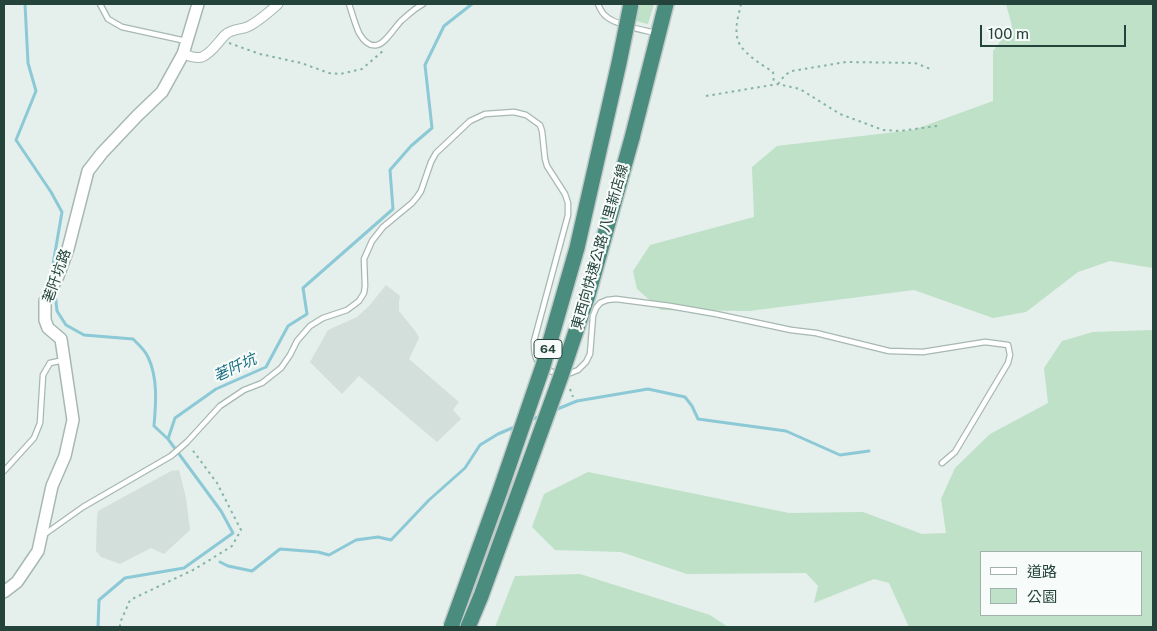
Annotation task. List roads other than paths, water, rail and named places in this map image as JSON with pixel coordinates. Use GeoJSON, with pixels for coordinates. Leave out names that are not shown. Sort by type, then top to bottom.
{"type":"FeatureCollection","features":[{"type":"Feature","properties":{"kind":"highway","name":"東西向快速公路 八里新店線"},"geometry":{"type":"LineString","coordinates":[[451,627],[543,366],[577,248],[631,4]]}},
{"type":"Feature","properties":{"kind":"highway","name":"東西向快速公路 八里新店線"},"geometry":{"type":"LineString","coordinates":[[468,627],[561,376],[588,295],[632,138],[666,4]]}},
{"type":"Feature","properties":{"kind":"street","name":"荖阡坑路"},"geometry":{"type":"LineString","coordinates":[[4,592],[17,582],[38,551],[52,486],[65,456],[74,420],[61,339],[48,328],[45,320],[45,301],[58,276],[68,249],[88,171],[102,153],[162,92],[188,42],[198,4]]}},
{"type":"Feature","properties":{"kind":"street"},"geometry":{"type":"LineString","coordinates":[[183,54],[202,57],[230,31],[245,28],[278,4]]}},
{"type":"Feature","properties":{"kind":"lane"},"geometry":{"type":"LineString","coordinates":[[100,4],[108,19],[122,27],[188,42]]}},
{"type":"Feature","properties":{"kind":"lane"},"geometry":{"type":"LineString","coordinates":[[349,4],[359,33],[369,45],[377,45],[383,42],[400,22],[422,4]]}},
{"type":"Feature","properties":{"kind":"lane"},"geometry":{"type":"LineString","coordinates":[[598,4],[602,12],[615,22],[658,34]]}},
{"type":"Feature","properties":{"kind":"lane"},"geometry":{"type":"LineString","coordinates":[[42,536],[83,507],[171,456],[186,443],[220,406],[244,390],[262,382],[281,368],[297,341],[310,326],[323,318],[347,310],[359,301],[364,293],[365,286],[364,259],[377,234],[417,197],[431,162],[442,147],[470,121],[485,114],[514,112],[526,115],[540,124],[547,166],[565,194],[568,203],[568,215],[534,341],[534,352],[538,362],[547,370],[557,374],[568,374],[578,370],[586,362],[590,354],[593,316],[600,303],[607,300],[670,306],[716,314],[791,330],[816,333],[890,350],[923,352],[985,342],[1008,345],[1010,355],[1008,363],[955,452],[942,463]]}},
{"type":"Feature","properties":{"kind":"lane"},"geometry":{"type":"LineString","coordinates":[[4,471],[34,438],[40,422],[43,375],[50,363],[64,360]]}},
{"type":"Feature","properties":{"kind":"waterway"},"geometry":{"type":"LineString","coordinates":[[25,4],[28,63],[36,91],[16,140],[62,212],[52,270],[53,278]]}},
{"type":"Feature","properties":{"kind":"waterway","name":"荖阡坑"},"geometry":{"type":"LineString","coordinates":[[98,627],[99,600],[125,578],[184,568],[233,533],[221,511],[168,439],[175,418],[216,389],[266,367],[288,326],[307,314],[303,288],[393,209],[390,170],[411,146],[432,128],[425,65],[444,26],[472,4]]}},
{"type":"Feature","properties":{"kind":"waterway"},"geometry":{"type":"LineString","coordinates":[[55,292],[57,311],[66,325],[84,335],[133,339],[145,352],[151,365],[155,382],[154,426],[168,439]]}},
{"type":"Feature","properties":{"kind":"waterway"},"geometry":{"type":"LineString","coordinates":[[555,410],[577,401],[648,389],[685,397],[698,419],[786,431],[840,455],[869,451]]}},
{"type":"Feature","properties":{"kind":"waterway"},"geometry":{"type":"LineString","coordinates":[[529,421],[542,415]]}},
{"type":"Feature","properties":{"kind":"waterway"},"geometry":{"type":"LineString","coordinates":[[220,562],[228,566],[252,571],[280,549],[318,552],[329,555],[356,540],[378,537],[391,540],[429,500],[465,468],[480,445],[498,434],[517,426]]}}]}
